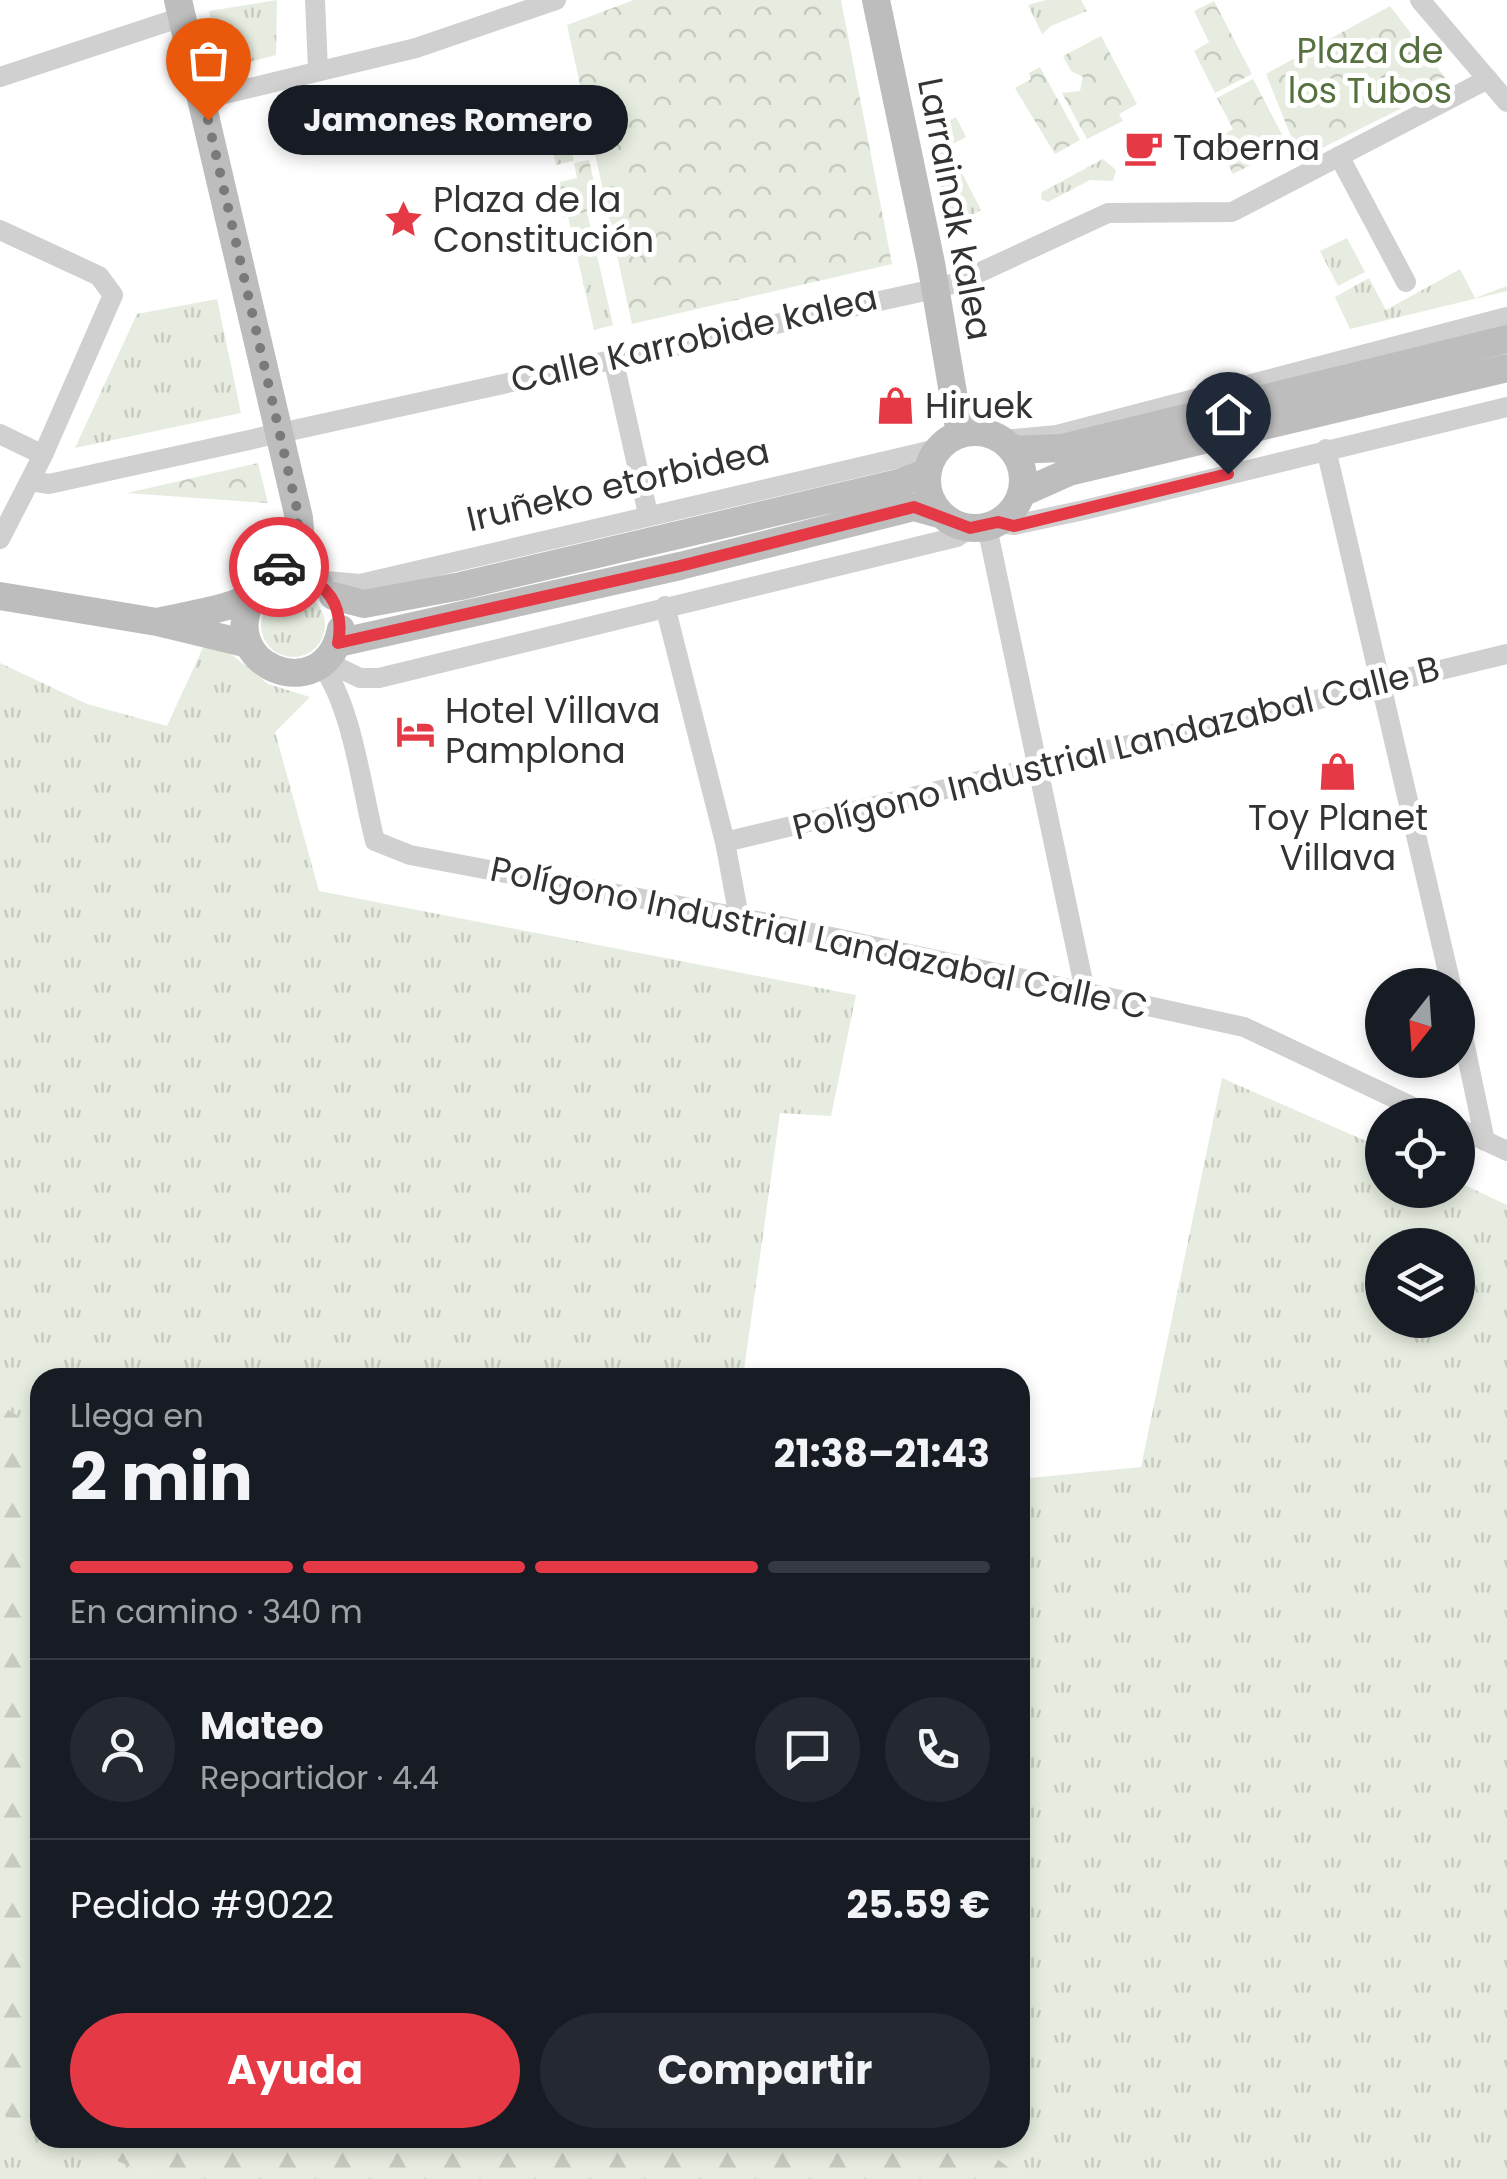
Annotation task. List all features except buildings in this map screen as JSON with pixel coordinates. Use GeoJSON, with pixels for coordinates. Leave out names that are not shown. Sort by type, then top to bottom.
{"type":"FeatureCollection","features":[{"type":"Feature","properties":{"kind":"main road","name":"Larrainak kalea"},"geometry":{"type":"LineString","coordinates":[[876,0],[934,289],[941,452]]}},
{"type":"Feature","properties":{"kind":"main road"},"geometry":{"type":"LineString","coordinates":[[180,9],[299,518],[317,584],[340,613],[328,656]]}},
{"type":"Feature","properties":{"kind":"main road"},"geometry":{"type":"LineString","coordinates":[[940,514],[926,488],[941,452],[986,433],[1008,445],[1062,448],[1507,339]]}},
{"type":"Feature","properties":{"kind":"main road"},"geometry":{"type":"LineString","coordinates":[[299,518],[290,554],[260,588],[244,616],[248,644],[264,664],[284,672],[301,673],[328,656],[914,507],[985,526],[1022,493],[1069,472],[1507,368]]}},
{"type":"Feature","properties":{"kind":"main road"},"geometry":{"type":"LineString","coordinates":[[1008,445],[1020,463],[1022,493]]}},
{"type":"Feature","properties":{"kind":"main road","name":"Iruñeko etorbidea"},"geometry":{"type":"LineString","coordinates":[[317,584],[364,604],[461,586],[899,483],[941,452]]}},
{"type":"Feature","properties":{"kind":"main road"},"geometry":{"type":"LineString","coordinates":[[157,622],[237,603],[289,576],[317,584]]}},
{"type":"Feature","properties":{"kind":"main road"},"geometry":{"type":"LineString","coordinates":[[0,596],[157,622],[248,644]]}},
{"type":"Feature","properties":{"kind":"street"},"geometry":{"type":"LineString","coordinates":[[315,0],[318,70]]}},
{"type":"Feature","properties":{"kind":"street"},"geometry":{"type":"LineString","coordinates":[[1420,0],[1507,102]]}},
{"type":"Feature","properties":{"kind":"street"},"geometry":{"type":"LineString","coordinates":[[204,100],[416,48],[544,2]]}},
{"type":"Feature","properties":{"kind":"street"},"geometry":{"type":"LineString","coordinates":[[0,76],[180,9]]}},
{"type":"Feature","properties":{"kind":"street","name":"Calle Karrobide kalea"},"geometry":{"type":"LineString","coordinates":[[30,481],[49,484],[934,289],[959,282],[1108,212],[1232,212],[1488,79]]}},
{"type":"Feature","properties":{"kind":"street"},"geometry":{"type":"LineString","coordinates":[[1339,156],[1406,282]]}},
{"type":"Feature","properties":{"kind":"street"},"geometry":{"type":"LineString","coordinates":[[0,230],[108,283],[111,306],[43,455],[2,528]]}},
{"type":"Feature","properties":{"kind":"street"},"geometry":{"type":"LineString","coordinates":[[1008,445],[1507,317]]}},
{"type":"Feature","properties":{"kind":"street"},"geometry":{"type":"LineString","coordinates":[[613,358],[648,514]]}},
{"type":"Feature","properties":{"kind":"street"},"geometry":{"type":"LineString","coordinates":[[328,656],[360,678],[378,678],[957,537],[985,526],[1014,526],[1507,407]]}},
{"type":"Feature","properties":{"kind":"street"},"geometry":{"type":"LineString","coordinates":[[0,434],[43,455]]}},
{"type":"Feature","properties":{"kind":"street"},"geometry":{"type":"LineString","coordinates":[[1326,449],[1384,684],[1447,968]]}},
{"type":"Feature","properties":{"kind":"street","name":"Iruñeko etorbidea"},"geometry":{"type":"LineString","coordinates":[[317,584],[360,584],[648,514],[941,452]]}},
{"type":"Feature","properties":{"kind":"street"},"geometry":{"type":"LineString","coordinates":[[985,526],[1086,991]]}},
{"type":"Feature","properties":{"kind":"street"},"geometry":{"type":"LineString","coordinates":[[665,606],[725,842],[739,917]]}},
{"type":"Feature","properties":{"kind":"street","name":"Polígono Industrial Landazabal Calle B"},"geometry":{"type":"LineString","coordinates":[[725,842],[1507,654]]}},
{"type":"Feature","properties":{"kind":"street","name":"Polígono Industrial Landazabal Calle C"},"geometry":{"type":"LineString","coordinates":[[328,656],[375,840],[410,854],[739,917],[1244,1027],[1394,1098]]}},
{"type":"Feature","properties":{"kind":"street"},"geometry":{"type":"LineString","coordinates":[[1472,1078],[1486,1141]]}},
{"type":"Feature","properties":{"kind":"street"},"geometry":{"type":"LineString","coordinates":[[1475,1136],[1507,1150]]}},
{"type":"Feature","properties":{"kind":"green space"},"geometry":{"type":"Polygon","coordinates":[[[277,0],[276,55],[219,70],[209,11],[277,0]]]}},
{"type":"Feature","properties":{"kind":"green space"},"geometry":{"type":"Polygon","coordinates":[[[634,0],[841,0],[892,264],[632,324],[567,25],[634,0]]]}},
{"type":"Feature","properties":{"kind":"green space"},"geometry":{"type":"Polygon","coordinates":[[[1046,0],[1081,0],[1087,11],[1051,26],[1042,34],[1028,5],[1046,0]]]}},
{"type":"Feature","properties":{"kind":"green space"},"geometry":{"type":"Polygon","coordinates":[[[1214,1],[1252,74],[1215,93],[1194,51],[1209,42],[1194,11],[1214,1]]]}},
{"type":"Feature","properties":{"kind":"green space","name":"Plaza de los Tubos"},"geometry":{"type":"Polygon","coordinates":[[[1390,6],[1450,84],[1300,159],[1266,74],[1390,6]]]}},
{"type":"Feature","properties":{"kind":"green space"},"geometry":{"type":"Polygon","coordinates":[[[1101,36],[1137,104],[1119,114],[1123,121],[1087,139],[1062,93],[1080,91],[1083,77],[1071,71],[1063,56],[1101,36]]]}},
{"type":"Feature","properties":{"kind":"green space"},"geometry":{"type":"Polygon","coordinates":[[[1040,67],[1080,140],[1055,154],[1015,88],[1031,79],[1029,73],[1040,67]]]}},
{"type":"Feature","properties":{"kind":"green space"},"geometry":{"type":"Polygon","coordinates":[[[1253,79],[1288,146],[1233,174],[1215,139],[1233,129],[1217,98],[1253,79]]]}},
{"type":"Feature","properties":{"kind":"green space"},"geometry":{"type":"Polygon","coordinates":[[[561,102],[574,161],[556,165],[543,106],[561,102]]]}},
{"type":"Feature","properties":{"kind":"green space"},"geometry":{"type":"Polygon","coordinates":[[[956,117],[966,137],[943,149],[953,168],[939,174],[930,131],[956,117]]]}},
{"type":"Feature","properties":{"kind":"green space"},"geometry":{"type":"Polygon","coordinates":[[[1103,159],[1116,170],[1113,181],[1090,180],[1048,202],[1041,199],[1042,192],[1103,159]]]}},
{"type":"Feature","properties":{"kind":"green space"},"geometry":{"type":"Polygon","coordinates":[[[589,160],[600,209],[564,217],[556,183],[577,178],[574,163],[589,160]]]}},
{"type":"Feature","properties":{"kind":"green space"},"geometry":{"type":"Polygon","coordinates":[[[962,173],[981,210],[950,227],[940,185],[962,173]]]}},
{"type":"Feature","properties":{"kind":"green space"},"geometry":{"type":"Polygon","coordinates":[[[587,212],[613,325],[594,330],[568,216],[587,212]]]}},
{"type":"Feature","properties":{"kind":"green space"},"geometry":{"type":"Polygon","coordinates":[[[1347,238],[1365,272],[1338,286],[1320,251],[1347,238]]]}},
{"type":"Feature","properties":{"kind":"green space"},"geometry":{"type":"Polygon","coordinates":[[[1460,269],[1475,298],[1507,286],[1507,291],[1350,329],[1335,297],[1369,278],[1386,310],[1460,269]]]}},
{"type":"Feature","properties":{"kind":"green space"},"geometry":{"type":"Polygon","coordinates":[[[217,299],[241,413],[75,448],[137,314],[217,299]]]}},
{"type":"Feature","properties":{"kind":"green space"},"geometry":{"type":"Polygon","coordinates":[[[258,463],[268,503],[127,493],[258,463]]]}},
{"type":"Feature","properties":{"kind":"green space"},"geometry":{"type":"Polygon","coordinates":[[[293,593],[315,603],[325,625],[315,647],[293,657],[271,647],[261,625],[271,603],[293,593]]]}},
{"type":"Feature","properties":{"kind":"green space"},"geometry":{"type":"Polygon","coordinates":[[[206,641],[226,650],[268,684],[310,697],[275,732],[319,891],[856,995],[831,1116],[780,1113],[744,1368],[30,1368],[30,1423],[0,1405],[0,663],[87,704],[167,726],[206,641]]]}},
{"type":"Feature","properties":{"kind":"green space"},"geometry":{"type":"Polygon","coordinates":[[[1222,1078],[1365,1141],[1365,1208],[1475,1208],[1475,1190],[1507,1205],[1507,2179],[1024,2179],[983,2148],[1030,2148],[1030,1478],[1141,1467],[1222,1078]]]}},
{"type":"Feature","properties":{"kind":"green space"},"geometry":{"type":"Polygon","coordinates":[[[0,1405],[30,1423],[30,2126],[0,2114],[0,1405]]]}},
{"type":"Feature","properties":{"kind":"green space"},"geometry":{"type":"Polygon","coordinates":[[[0,2114],[30,2126],[30,2148],[84,2148],[162,2179],[0,2179],[0,2114]]]}},
{"type":"Feature","properties":{"kind":"green space"},"geometry":{"type":"Polygon","coordinates":[[[84,2148],[983,2148],[1024,2179],[162,2179],[84,2148]]]}},
{"type":"Feature","properties":{"kind":"way so far"},"geometry":{"type":"LineString","coordinates":[[208,120],[299,518],[290,554],[279,567]]}},
{"type":"Feature","properties":{"kind":"place","name":"Jamones Romero"},"geometry":{"type":"Point","coordinates":[208,120]}},
{"type":"Feature","properties":{"kind":"place","name":"Taberna"},"geometry":{"type":"Point","coordinates":[1143,148]}},
{"type":"Feature","properties":{"kind":"place","name":"Plaza de la Constitución"},"geometry":{"type":"Point","coordinates":[403,220]}},
{"type":"Feature","properties":{"kind":"place","name":"Hiruek"},"geometry":{"type":"Point","coordinates":[895,406]}},
{"type":"Feature","properties":{"kind":"place","name":"Hotel Villava Pamplona"},"geometry":{"type":"Point","coordinates":[415,731]}},
{"type":"Feature","properties":{"kind":"place","name":"Toy Planet Villava"},"geometry":{"type":"Point","coordinates":[1338,771]}},
{"type":"Feature","properties":{"kind":"route"},"geometry":{"type":"LineString","coordinates":[[279,567],[263,585],[275,578],[304,577],[333,596],[342,626],[338,643],[680,566],[914,507],[940,514],[959,526],[987,527],[998,522],[1014,526],[1228,474]]}}]}
